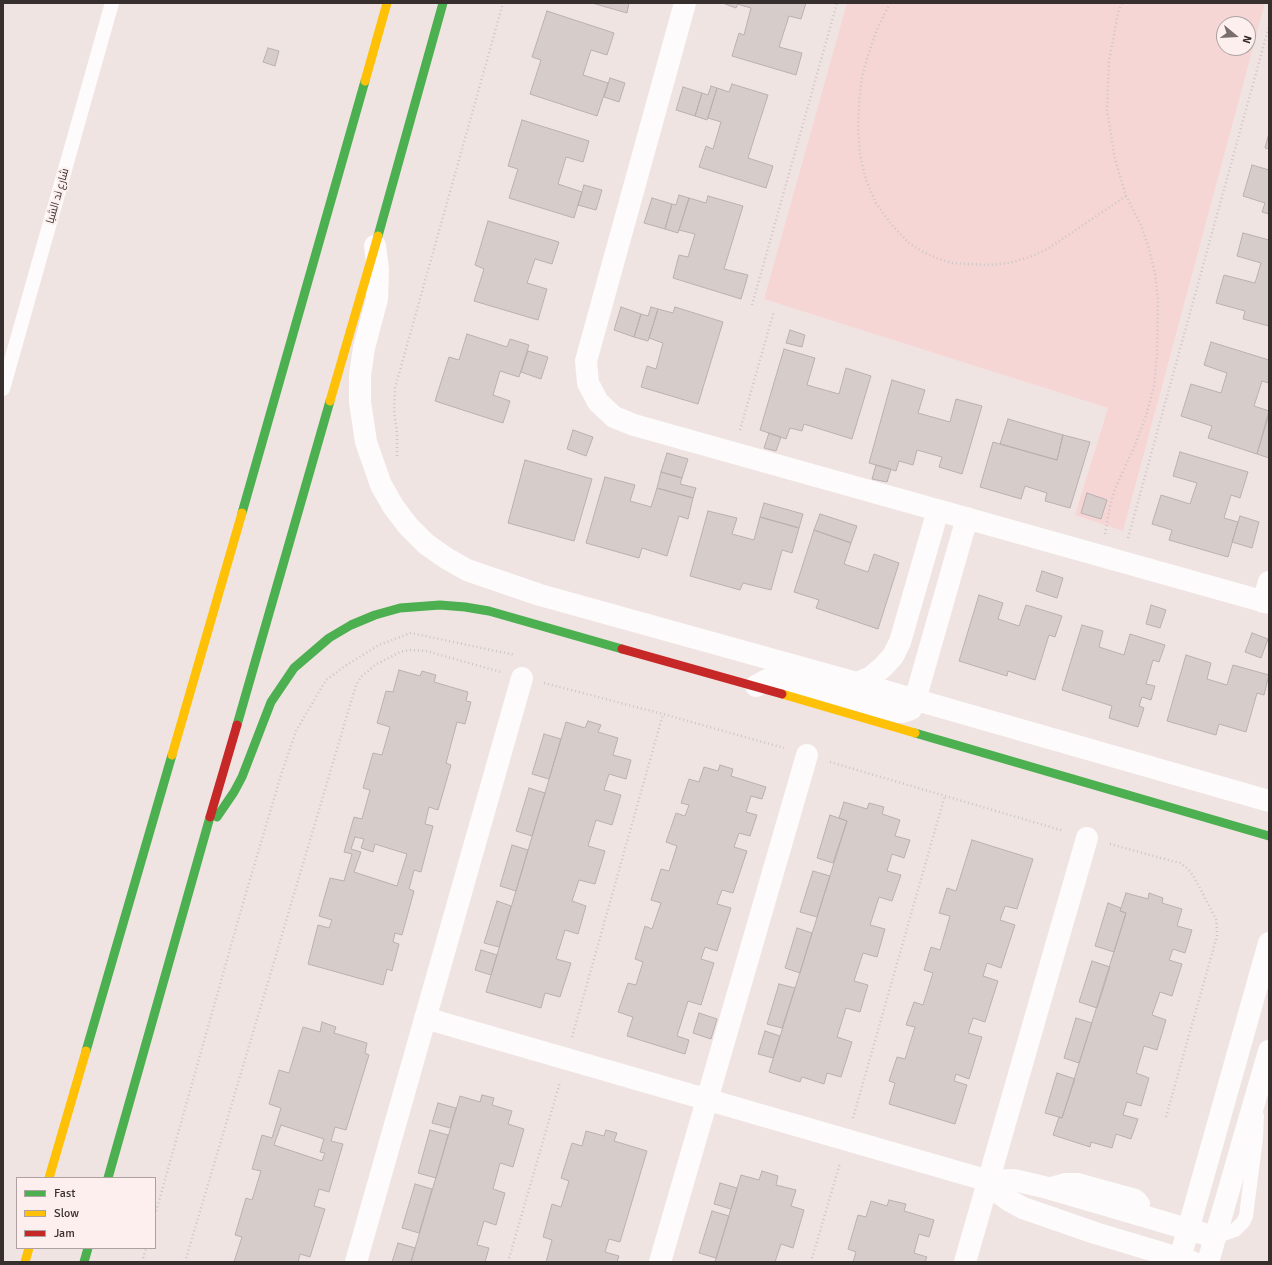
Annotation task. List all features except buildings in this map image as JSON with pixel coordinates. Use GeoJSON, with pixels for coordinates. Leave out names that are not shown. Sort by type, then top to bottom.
{"type":"FeatureCollection","features":[{"type":"Feature","properties":{"kind":"main road"},"geometry":{"type":"LineString","coordinates":[[49,1177],[293,336],[387,3]]}},
{"type":"Feature","properties":{"kind":"main road"},"geometry":{"type":"LineString","coordinates":[[108,1177],[375,246],[443,3]]}},
{"type":"Feature","properties":{"kind":"main road"},"geometry":{"type":"LineString","coordinates":[[206,832],[234,792],[242,777],[271,702],[294,668],[329,638],[351,625],[375,615],[400,608],[440,605],[490,611],[531,624],[756,686],[1269,836]]}},
{"type":"Feature","properties":{"kind":"main road"},"geometry":{"type":"LineString","coordinates":[[25,1262],[29,1249]]}},
{"type":"Feature","properties":{"kind":"main road"},"geometry":{"type":"LineString","coordinates":[[84,1262],[88,1249]]}},
{"type":"Feature","properties":{"kind":"street"},"geometry":{"type":"LineString","coordinates":[[685,3],[586,361],[588,383],[598,402],[614,417],[634,425],[1113,559],[1267,596]]}},
{"type":"Feature","properties":{"kind":"street"},"geometry":{"type":"LineString","coordinates":[[375,246],[379,284],[377,299],[364,348],[360,375],[360,402],[366,442],[381,485],[393,506],[408,526],[426,544],[446,558],[467,570],[540,595],[857,683],[1269,801]]}},
{"type":"Feature","properties":{"kind":"street"},"geometry":{"type":"LineString","coordinates":[[857,683],[871,677],[883,667],[893,656],[900,642],[938,510]]}},
{"type":"Feature","properties":{"kind":"street"},"geometry":{"type":"LineString","coordinates":[[756,686],[767,680],[784,681],[902,712],[911,709],[915,700],[967,518]]}},
{"type":"Feature","properties":{"kind":"street"},"geometry":{"type":"LineString","coordinates":[[356,1262],[522,678]]}},
{"type":"Feature","properties":{"kind":"street"},"geometry":{"type":"LineString","coordinates":[[660,1262],[807,755]]}},
{"type":"Feature","properties":{"kind":"street"},"geometry":{"type":"LineString","coordinates":[[965,1262],[1087,838]]}},
{"type":"Feature","properties":{"kind":"street"},"geometry":{"type":"LineString","coordinates":[[989,1181],[999,1193],[1023,1208],[1095,1233],[1184,1261],[1188,1229],[1269,943]]}},
{"type":"Feature","properties":{"kind":"street"},"geometry":{"type":"LineString","coordinates":[[425,1018],[989,1181],[1014,1180],[1044,1186],[1215,1237]]}},
{"type":"Feature","properties":{"kind":"street"},"geometry":{"type":"LineString","coordinates":[[1208,1262],[1269,1051]]}},
{"type":"Feature","properties":{"kind":"lane","name":"شارع ند الشبا"},"geometry":{"type":"LineString","coordinates":[[3,389],[112,3]]}},
{"type":"Feature","properties":{"kind":"path"},"geometry":{"type":"LineString","coordinates":[[397,463],[397,433],[394,411],[395,388],[504,3]]}},
{"type":"Feature","properties":{"kind":"path"},"geometry":{"type":"LineString","coordinates":[[752,305],[837,3]]}},
{"type":"Feature","properties":{"kind":"path"},"geometry":{"type":"LineString","coordinates":[[890,3],[878,27],[862,77],[859,103],[859,149],[866,180],[876,204],[891,224],[909,243],[923,252],[952,263],[988,265],[1009,263],[1030,257],[1049,248],[1126,196]]}},
{"type":"Feature","properties":{"kind":"path"},"geometry":{"type":"LineString","coordinates":[[1113,559],[1104,540],[1110,506],[1115,489],[1135,445],[1146,416],[1154,386],[1157,356],[1158,299],[1150,249],[1141,224],[1126,196],[1115,159],[1107,110],[1108,62],[1118,13],[1122,3]]}},
{"type":"Feature","properties":{"kind":"path"},"geometry":{"type":"LineString","coordinates":[[1113,559],[1269,26]]}},
{"type":"Feature","properties":{"kind":"path"},"geometry":{"type":"LineString","coordinates":[[737,453],[742,436],[738,435],[774,311]]}},
{"type":"Feature","properties":{"kind":"path"},"geometry":{"type":"LineString","coordinates":[[156,1211],[239,917],[281,775],[296,731],[326,680],[344,666],[378,645],[411,633],[522,657],[531,624]]}},
{"type":"Feature","properties":{"kind":"path"},"geometry":{"type":"LineString","coordinates":[[186,1262],[356,685],[362,676],[375,665],[400,652],[417,649],[522,678],[663,714],[945,795],[1087,838],[1180,863],[1193,875],[1216,919],[1218,928],[1166,1117]]}},
{"type":"Feature","properties":{"kind":"path"},"geometry":{"type":"LineString","coordinates":[[508,1262],[663,714]]}},
{"type":"Feature","properties":{"kind":"path"},"geometry":{"type":"LineString","coordinates":[[811,1262],[945,795]]}},
{"type":"Feature","properties":{"kind":"path"},"geometry":{"type":"LineString","coordinates":[[142,1262],[146,1249]]}},
{"type":"Feature","properties":{"kind":"shaded area"},"geometry":{"type":"Polygon","coordinates":[[[847,3],[1265,3],[1256,36],[1256,16],[1216,16],[1216,56],[1251,56],[1123,531],[1075,515],[1108,408],[764,299],[847,3]]]}},
{"type":"Feature","properties":{"kind":"traffic: fast"},"geometry":{"type":"LineString","coordinates":[[378,236],[443,3]]}},
{"type":"Feature","properties":{"kind":"traffic: fast"},"geometry":{"type":"LineString","coordinates":[[242,513],[365,81]]}},
{"type":"Feature","properties":{"kind":"traffic: fast"},"geometry":{"type":"LineString","coordinates":[[237,725],[330,401]]}},
{"type":"Feature","properties":{"kind":"traffic: fast"},"geometry":{"type":"LineString","coordinates":[[217,817],[242,777],[271,702],[294,668],[329,638],[351,625],[375,615],[400,608],[440,605],[465,607],[489,611],[622,649]]}},
{"type":"Feature","properties":{"kind":"traffic: fast"},"geometry":{"type":"LineString","coordinates":[[915,733],[1269,836]]}},
{"type":"Feature","properties":{"kind":"traffic: fast"},"geometry":{"type":"LineString","coordinates":[[86,1051],[172,755]]}},
{"type":"Feature","properties":{"kind":"traffic: fast"},"geometry":{"type":"LineString","coordinates":[[108,1177],[210,817]]}},
{"type":"Feature","properties":{"kind":"traffic: fast"},"geometry":{"type":"LineString","coordinates":[[84,1262],[88,1249]]}},
{"type":"Feature","properties":{"kind":"traffic: slow"},"geometry":{"type":"LineString","coordinates":[[365,81],[387,3]]}},
{"type":"Feature","properties":{"kind":"traffic: slow"},"geometry":{"type":"LineString","coordinates":[[330,401],[378,236]]}},
{"type":"Feature","properties":{"kind":"traffic: slow"},"geometry":{"type":"LineString","coordinates":[[172,755],[242,513]]}},
{"type":"Feature","properties":{"kind":"traffic: slow"},"geometry":{"type":"LineString","coordinates":[[782,694],[915,733]]}},
{"type":"Feature","properties":{"kind":"traffic: slow"},"geometry":{"type":"LineString","coordinates":[[49,1177],[86,1051]]}},
{"type":"Feature","properties":{"kind":"traffic: slow"},"geometry":{"type":"LineString","coordinates":[[25,1262],[29,1249]]}},
{"type":"Feature","properties":{"kind":"traffic: jam"},"geometry":{"type":"LineString","coordinates":[[622,649],[782,694]]}},
{"type":"Feature","properties":{"kind":"traffic: jam"},"geometry":{"type":"LineString","coordinates":[[210,817],[237,725]]}}]}
